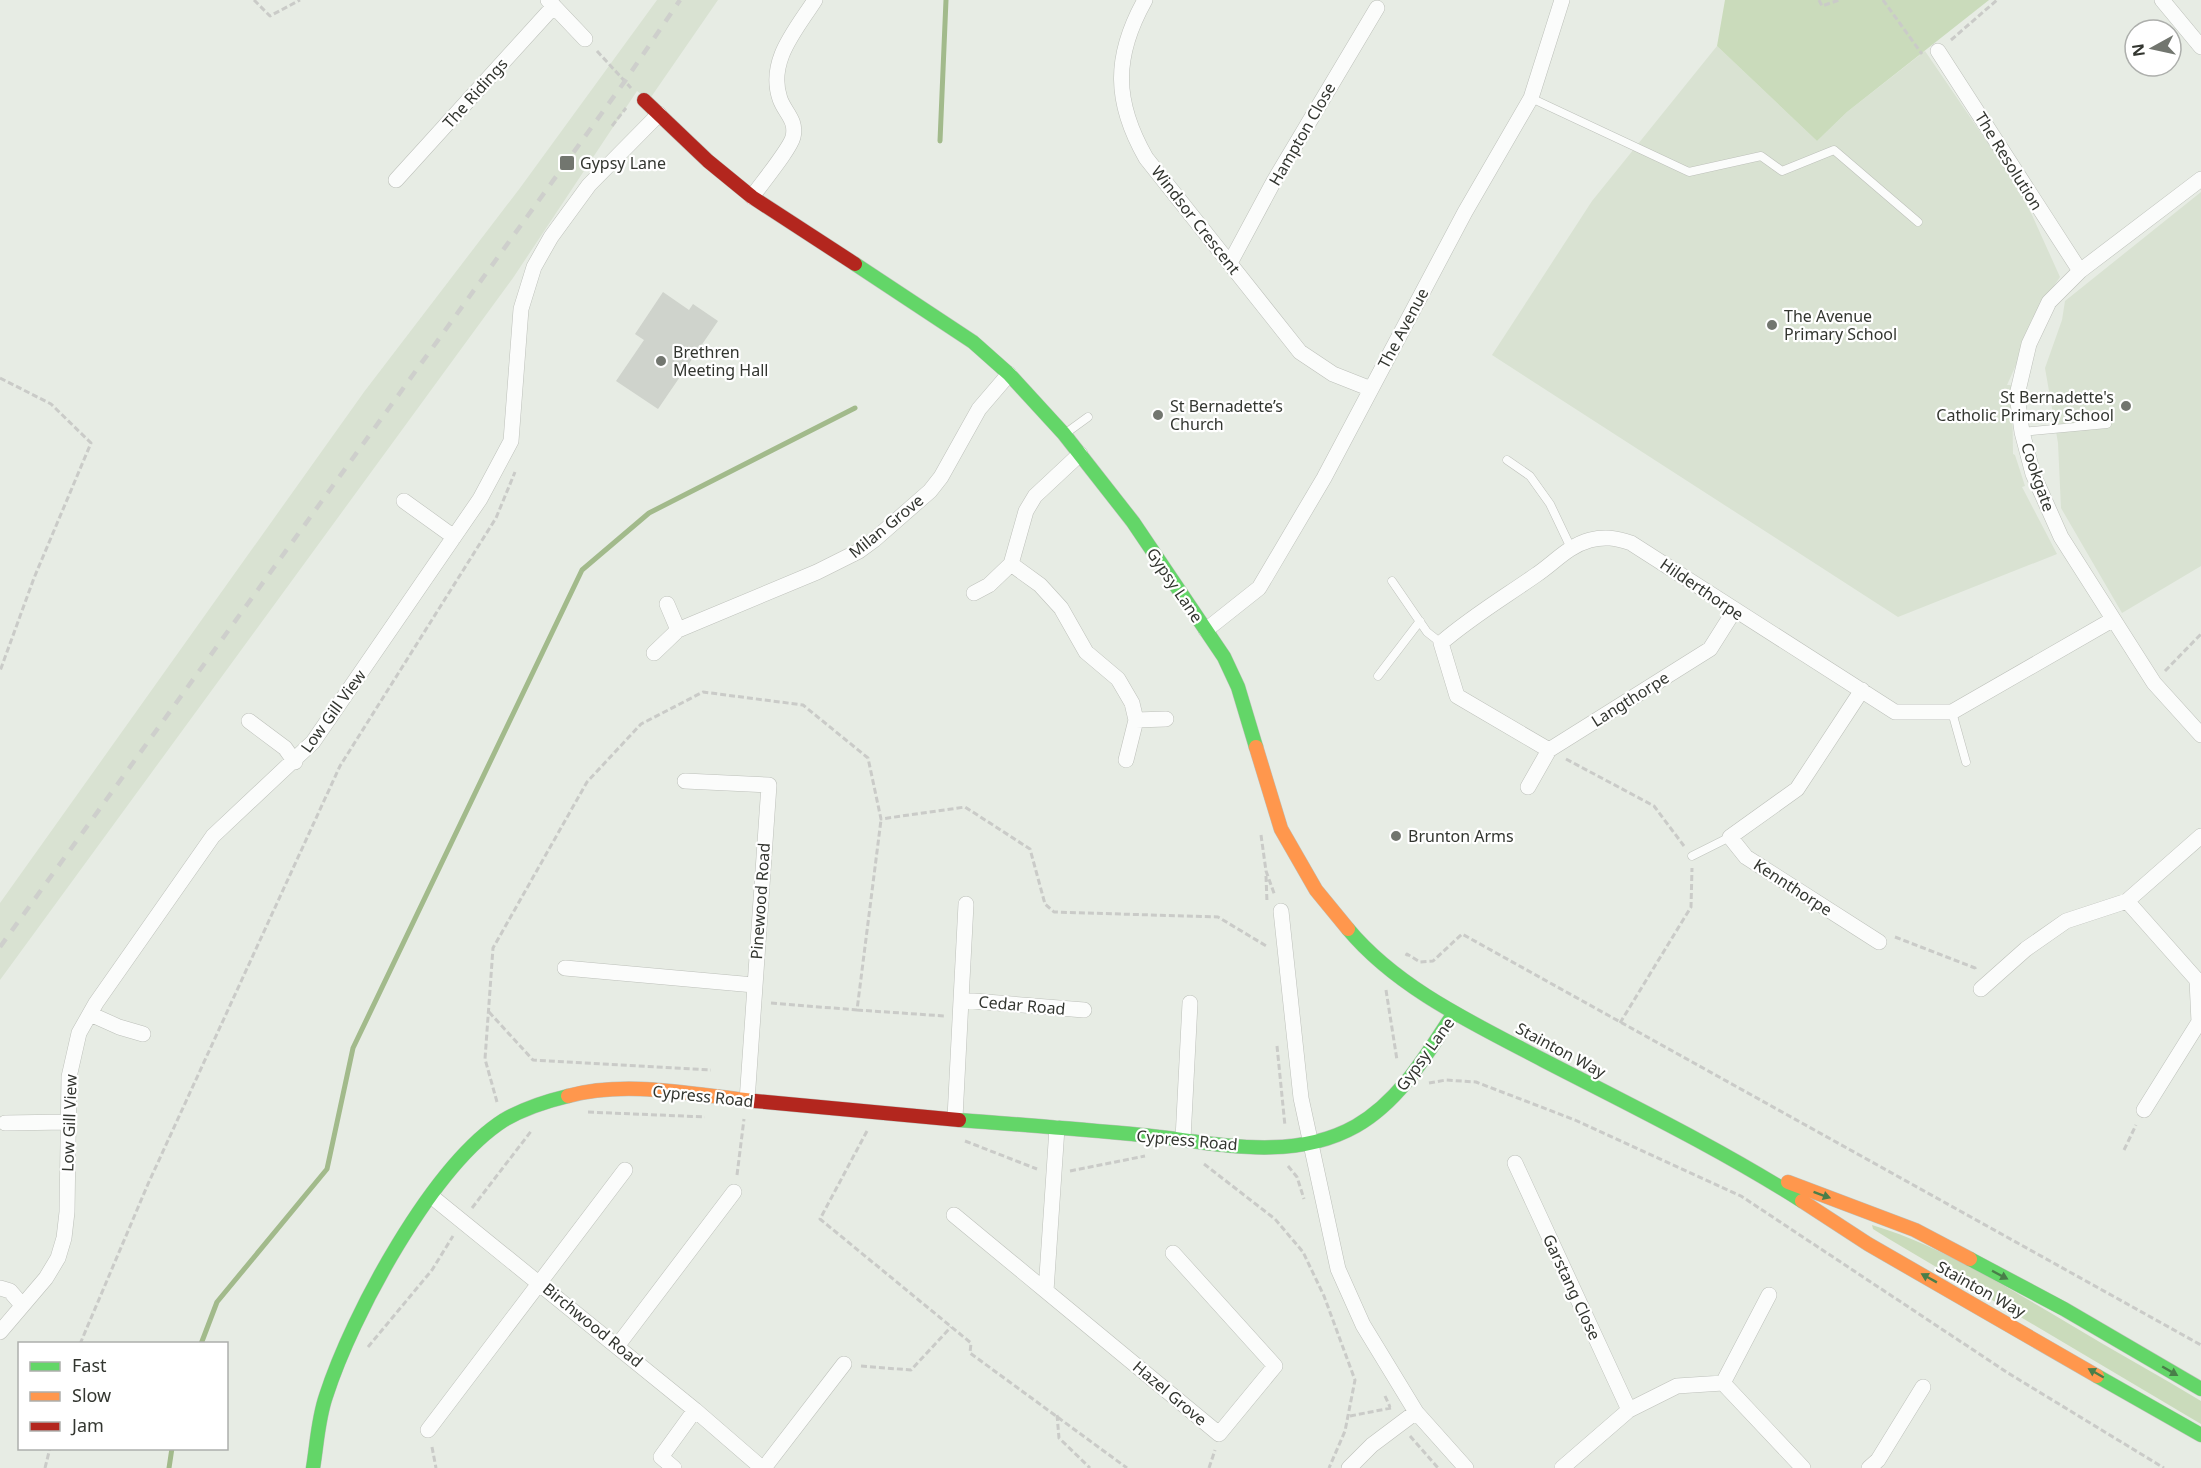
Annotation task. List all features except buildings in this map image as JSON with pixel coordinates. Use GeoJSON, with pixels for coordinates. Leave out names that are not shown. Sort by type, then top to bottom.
{"type":"FeatureCollection","features":[{"type":"Feature","properties":{"kind":"street"},"geometry":{"type":"LineString","coordinates":[[752,197],[793,138],[794,122],[780,100],[775,74],[781,53],[815,0]]}},
{"type":"Feature","properties":{"kind":"street","name":"Windsor Crescent"},"geometry":{"type":"LineString","coordinates":[[1145,0],[1131,26],[1121,65],[1122,102],[1131,131],[1146,158],[1300,351],[1333,374],[1371,389]]}},
{"type":"Feature","properties":{"kind":"street","name":"The Avenue"},"geometry":{"type":"LineString","coordinates":[[1206,630],[1259,588],[1324,478],[1465,212],[1531,98],[1562,0]]}},
{"type":"Feature","properties":{"kind":"street"},"geometry":{"type":"LineString","coordinates":[[2162,0],[2201,47]]}},
{"type":"Feature","properties":{"kind":"street"},"geometry":{"type":"LineString","coordinates":[[551,3],[585,39]]}},
{"type":"Feature","properties":{"kind":"street","name":"The Ridings"},"geometry":{"type":"LineString","coordinates":[[396,180],[551,3]]}},
{"type":"Feature","properties":{"kind":"street","name":"Hampton Close"},"geometry":{"type":"LineString","coordinates":[[1230,264],[1274,181],[1377,8]]}},
{"type":"Feature","properties":{"kind":"street","name":"The Resolution"},"geometry":{"type":"LineString","coordinates":[[1938,51],[2080,271]]}},
{"type":"Feature","properties":{"kind":"street","name":"Gypsy Lane"},"geometry":{"type":"LineString","coordinates":[[644,100],[708,161],[752,197],[911,299],[973,342],[1009,374],[1064,434],[1132,522],[1224,657],[1238,687],[1281,829],[1316,890],[1353,936],[1395,973],[1454,1013],[1390,1102],[1368,1120],[1340,1134],[1310,1144]]}},
{"type":"Feature","properties":{"kind":"street","name":"Low Gill View"},"geometry":{"type":"LineString","coordinates":[[0,1332],[46,1278],[58,1258],[64,1238],[67,1212],[67,1122],[72,1054],[90,1014],[213,836],[295,762],[313,742],[480,499],[511,441],[521,309],[534,267],[551,237],[589,185],[659,114]]}},
{"type":"Feature","properties":{"kind":"street","name":"Cookgate"},"geometry":{"type":"LineString","coordinates":[[2201,179],[2080,271],[2049,302],[2029,344],[2017,395],[2022,432],[2033,474],[2061,537],[2154,683],[2201,735]]}},
{"type":"Feature","properties":{"kind":"street","name":"Milan Grove"},"geometry":{"type":"LineString","coordinates":[[654,653],[678,630],[817,573],[859,551],[874,540],[930,491],[941,477],[979,409],[1009,374]]}},
{"type":"Feature","properties":{"kind":"street"},"geometry":{"type":"LineString","coordinates":[[974,593],[989,585],[1011,564],[1026,511],[1035,496],[1080,454]]}},
{"type":"Feature","properties":{"kind":"street"},"geometry":{"type":"LineString","coordinates":[[404,501],[454,537]]}},
{"type":"Feature","properties":{"kind":"street","name":"Hilderthorpe"},"geometry":{"type":"LineString","coordinates":[[1441,643],[1468,619],[1537,574],[1570,548],[1590,540],[1611,537],[1631,543],[1895,712],[1952,712],[2112,620]]}},
{"type":"Feature","properties":{"kind":"street"},"geometry":{"type":"LineString","coordinates":[[1011,564],[1040,585],[1061,608],[1086,652],[1118,679],[1132,703],[1136,720],[1126,760]]}},
{"type":"Feature","properties":{"kind":"street"},"geometry":{"type":"LineString","coordinates":[[667,604],[678,630]]}},
{"type":"Feature","properties":{"kind":"street","name":"Langthorpe"},"geometry":{"type":"LineString","coordinates":[[1528,787],[1548,750],[1710,649],[1734,611]]}},
{"type":"Feature","properties":{"kind":"street"},"geometry":{"type":"LineString","coordinates":[[1441,643],[1457,696],[1548,750]]}},
{"type":"Feature","properties":{"kind":"street"},"geometry":{"type":"LineString","coordinates":[[1730,837],[1797,789],[1862,690]]}},
{"type":"Feature","properties":{"kind":"street"},"geometry":{"type":"LineString","coordinates":[[1136,720],[1166,719]]}},
{"type":"Feature","properties":{"kind":"street"},"geometry":{"type":"LineString","coordinates":[[249,721],[285,748],[295,762]]}},
{"type":"Feature","properties":{"kind":"street","name":"Pinewood Road"},"geometry":{"type":"LineString","coordinates":[[685,781],[769,785],[747,1101]]}},
{"type":"Feature","properties":{"kind":"street"},"geometry":{"type":"LineString","coordinates":[[1981,989],[2026,949],[2066,921],[2127,901],[2201,836]]}},
{"type":"Feature","properties":{"kind":"street","name":"Kennthorpe"},"geometry":{"type":"LineString","coordinates":[[1730,837],[1746,857],[1878,942]]}},
{"type":"Feature","properties":{"kind":"street"},"geometry":{"type":"LineString","coordinates":[[2127,901],[2197,980],[2199,1022],[2144,1110]]}},
{"type":"Feature","properties":{"kind":"street","name":"Cedar Road"},"geometry":{"type":"LineString","coordinates":[[955,1118],[966,904]]}},
{"type":"Feature","properties":{"kind":"street"},"geometry":{"type":"LineString","coordinates":[[1281,911],[1301,1098],[1338,1269],[1363,1325],[1416,1412],[1466,1468]]}},
{"type":"Feature","properties":{"kind":"street"},"geometry":{"type":"LineString","coordinates":[[565,968],[754,986]]}},
{"type":"Feature","properties":{"kind":"street","name":"Cedar Road"},"geometry":{"type":"LineString","coordinates":[[961,1000],[1084,1010]]}},
{"type":"Feature","properties":{"kind":"street"},"geometry":{"type":"LineString","coordinates":[[1183,1138],[1190,1003]]}},
{"type":"Feature","properties":{"kind":"street","name":"Stainton Way"},"geometry":{"type":"LineString","coordinates":[[1454,1013],[1748,1167],[1868,1244],[2201,1435]]}},
{"type":"Feature","properties":{"kind":"street"},"geometry":{"type":"LineString","coordinates":[[90,1014],[118,1027],[143,1034]]}},
{"type":"Feature","properties":{"kind":"street","name":"Cypress Road"},"geometry":{"type":"LineString","coordinates":[[313,1468],[325,1399],[351,1331],[431,1196],[462,1155],[502,1121],[548,1103],[602,1089],[671,1091],[747,1101],[1246,1145],[1310,1144]]}},
{"type":"Feature","properties":{"kind":"street"},"geometry":{"type":"LineString","coordinates":[[5,1123],[67,1122]]}},
{"type":"Feature","properties":{"kind":"street"},"geometry":{"type":"LineString","coordinates":[[1046,1291],[1057,1128]]}},
{"type":"Feature","properties":{"kind":"street","name":"Garstang Close"},"geometry":{"type":"LineString","coordinates":[[1515,1163],[1629,1410]]}},
{"type":"Feature","properties":{"kind":"street","name":"Stainton Way"},"geometry":{"type":"LineString","coordinates":[[1748,1167],[1915,1230],[2064,1309],[2201,1389]]}},
{"type":"Feature","properties":{"kind":"street"},"geometry":{"type":"LineString","coordinates":[[428,1430],[542,1284],[625,1170]]}},
{"type":"Feature","properties":{"kind":"street"},"geometry":{"type":"LineString","coordinates":[[618,1345],[734,1192]]}},
{"type":"Feature","properties":{"kind":"street","name":"Birchwood Road"},"geometry":{"type":"LineString","coordinates":[[431,1196],[618,1345],[763,1468]]}},
{"type":"Feature","properties":{"kind":"street","name":"Hazel Grove"},"geometry":{"type":"LineString","coordinates":[[954,1215],[1219,1434],[1275,1366],[1173,1253]]}},
{"type":"Feature","properties":{"kind":"street"},"geometry":{"type":"LineString","coordinates":[[0,1288],[10,1291],[22,1305]]}},
{"type":"Feature","properties":{"kind":"street"},"geometry":{"type":"LineString","coordinates":[[1723,1383],[1769,1295]]}},
{"type":"Feature","properties":{"kind":"street"},"geometry":{"type":"LineString","coordinates":[[763,1468],[844,1364]]}},
{"type":"Feature","properties":{"kind":"street"},"geometry":{"type":"LineString","coordinates":[[1562,1468],[1629,1410],[1677,1386],[1723,1383]]}},
{"type":"Feature","properties":{"kind":"street"},"geometry":{"type":"LineString","coordinates":[[1723,1383],[1803,1468]]}},
{"type":"Feature","properties":{"kind":"street"},"geometry":{"type":"LineString","coordinates":[[1869,1468],[1878,1460],[1923,1387]]}},
{"type":"Feature","properties":{"kind":"street"},"geometry":{"type":"LineString","coordinates":[[674,1468],[656,1463],[695,1410]]}},
{"type":"Feature","properties":{"kind":"street"},"geometry":{"type":"LineString","coordinates":[[1349,1468],[1372,1445],[1416,1412]]}},
{"type":"Feature","properties":{"kind":"lane"},"geometry":{"type":"LineString","coordinates":[[1531,98],[1689,172],[1761,156],[1782,171],[1834,150],[1918,222]]}},
{"type":"Feature","properties":{"kind":"lane"},"geometry":{"type":"LineString","coordinates":[[1064,434],[1088,417]]}},
{"type":"Feature","properties":{"kind":"lane"},"geometry":{"type":"LineString","coordinates":[[2022,432],[2107,424]]}},
{"type":"Feature","properties":{"kind":"lane"},"geometry":{"type":"LineString","coordinates":[[1507,460],[1530,476],[1550,504],[1570,548]]}},
{"type":"Feature","properties":{"kind":"lane"},"geometry":{"type":"LineString","coordinates":[[1392,581],[1427,632],[1441,643]]}},
{"type":"Feature","properties":{"kind":"lane"},"geometry":{"type":"LineString","coordinates":[[1378,676],[1420,621]]}},
{"type":"Feature","properties":{"kind":"lane"},"geometry":{"type":"LineString","coordinates":[[1952,712],[1966,762]]}},
{"type":"Feature","properties":{"kind":"lane"},"geometry":{"type":"LineString","coordinates":[[1692,856],[1730,837]]}},
{"type":"Feature","properties":{"kind":"path"},"geometry":{"type":"LineString","coordinates":[[254,0],[270,16],[300,0]]}},
{"type":"Feature","properties":{"kind":"path"},"geometry":{"type":"LineString","coordinates":[[1819,0],[1822,6],[1839,0]]}},
{"type":"Feature","properties":{"kind":"path"},"geometry":{"type":"LineString","coordinates":[[1882,0],[1926,60],[1997,0]]}},
{"type":"Feature","properties":{"kind":"path"},"geometry":{"type":"LineString","coordinates":[[585,39],[644,100]]}},
{"type":"Feature","properties":{"kind":"path"},"geometry":{"type":"LineString","coordinates":[[625,109],[646,126]]}},
{"type":"Feature","properties":{"kind":"path"},"geometry":{"type":"LineString","coordinates":[[0,378],[51,404],[91,443],[33,578],[0,670]]}},
{"type":"Feature","properties":{"kind":"path"},"geometry":{"type":"LineString","coordinates":[[81,1342],[148,1184],[340,766],[496,518],[516,470]]}},
{"type":"Feature","properties":{"kind":"path"},"geometry":{"type":"LineString","coordinates":[[2154,683],[2201,634]]}},
{"type":"Feature","properties":{"kind":"path"},"geometry":{"type":"LineString","coordinates":[[502,1121],[485,1059],[493,948],[587,782],[641,724],[703,692],[802,705],[868,758],[881,819],[857,1010]]}},
{"type":"Feature","properties":{"kind":"path"},"geometry":{"type":"LineString","coordinates":[[1548,750],[1654,806],[1692,856],[1691,907],[1620,1023]]}},
{"type":"Feature","properties":{"kind":"path"},"geometry":{"type":"LineString","coordinates":[[881,819],[965,807],[1030,849],[1045,904],[1054,912],[1218,916],[1268,947],[1284,948]]}},
{"type":"Feature","properties":{"kind":"path"},"geometry":{"type":"LineString","coordinates":[[1260,831],[1266,871],[1281,911]]}},
{"type":"Feature","properties":{"kind":"path"},"geometry":{"type":"LineString","coordinates":[[2164,1468],[1999,1366],[1741,1196],[1575,1120],[1476,1082],[1446,1080],[1424,1084],[1398,1064],[1385,988],[1407,954],[1420,962],[1433,961],[1462,934],[2201,1345]]}},
{"type":"Feature","properties":{"kind":"path"},"geometry":{"type":"LineString","coordinates":[[1878,942],[1886,934],[1975,968],[1981,989]]}},
{"type":"Feature","properties":{"kind":"path"},"geometry":{"type":"LineString","coordinates":[[754,1002],[960,1017]]}},
{"type":"Feature","properties":{"kind":"path"},"geometry":{"type":"LineString","coordinates":[[489,1012],[533,1060],[711,1070]]}},
{"type":"Feature","properties":{"kind":"path"},"geometry":{"type":"LineString","coordinates":[[734,1192],[747,1101]]}},
{"type":"Feature","properties":{"kind":"path"},"geometry":{"type":"LineString","coordinates":[[2124,1150],[2144,1110]]}},
{"type":"Feature","properties":{"kind":"path"},"geometry":{"type":"LineString","coordinates":[[582,1112],[710,1117]]}},
{"type":"Feature","properties":{"kind":"path"},"geometry":{"type":"LineString","coordinates":[[877,1113],[820,1219],[971,1343],[970,1353],[1127,1468]]}},
{"type":"Feature","properties":{"kind":"path"},"geometry":{"type":"LineString","coordinates":[[733,1118],[744,1119]]}},
{"type":"Feature","properties":{"kind":"path"},"geometry":{"type":"LineString","coordinates":[[361,1356],[432,1270],[462,1221],[537,1125]]}},
{"type":"Feature","properties":{"kind":"path"},"geometry":{"type":"LineString","coordinates":[[855,1131],[878,1133]]}},
{"type":"Feature","properties":{"kind":"path"},"geometry":{"type":"LineString","coordinates":[[1183,1138],[1198,1160],[1228,1180],[1275,1219],[1303,1252],[1324,1296],[1355,1380],[1345,1431],[1329,1468]]}},
{"type":"Feature","properties":{"kind":"path"},"geometry":{"type":"LineString","coordinates":[[954,1140],[965,1141],[1053,1175],[1145,1156],[1155,1157]]}},
{"type":"Feature","properties":{"kind":"path"},"geometry":{"type":"LineString","coordinates":[[844,1364],[911,1370],[951,1327]]}},
{"type":"Feature","properties":{"kind":"path"},"geometry":{"type":"LineString","coordinates":[[1057,1415],[1059,1438],[1090,1468]]}},
{"type":"Feature","properties":{"kind":"path"},"geometry":{"type":"LineString","coordinates":[[428,1430],[436,1468]]}},
{"type":"Feature","properties":{"kind":"path"},"geometry":{"type":"LineString","coordinates":[[45,1468],[50,1450]]}},
{"type":"Feature","properties":{"kind":"shaded area"},"geometry":{"type":"Polygon","coordinates":[[[657,0],[718,0],[649,100],[637,91],[513,278],[0,980],[0,903],[364,392],[520,188],[657,0]]]}},
{"type":"Feature","properties":{"kind":"shaded area","name":"The Avenue Primary School"},"geometry":{"type":"Polygon","coordinates":[[[1717,46],[1817,141],[1847,112],[1925,51],[2013,180],[2032,215],[2060,277],[2047,296],[2007,385],[2012,385],[2013,454],[2025,486],[2022,487],[2057,554],[1898,617],[1492,355],[1592,201],[1717,46]]]}},
{"type":"Feature","properties":{"kind":"shaded area","name":"St Bernadette's Catholic Primary School"},"geometry":{"type":"Polygon","coordinates":[[[2201,192],[2201,566],[2122,613],[2061,508],[2058,443],[2045,368],[2062,320],[2065,301],[2201,192]]]}},
{"type":"Feature","properties":{"kind":"green space"},"geometry":{"type":"Polygon","coordinates":[[[1725,0],[1989,0],[1847,112],[1817,141],[1717,46],[1725,0]]]}},
{"type":"Feature","properties":{"kind":"green space"},"geometry":{"type":"Polygon","coordinates":[[[1872,1225],[1924,1244],[1974,1269],[2201,1401],[2201,1424],[1889,1239],[1873,1229],[1872,1225]]]}},
{"type":"Feature","properties":{"kind":"waterway"},"geometry":{"type":"LineString","coordinates":[[940,141],[946,0]]}},
{"type":"Feature","properties":{"kind":"waterway"},"geometry":{"type":"LineString","coordinates":[[202,1342],[217,1302],[327,1169],[353,1048],[582,570],[649,513],[855,408]]}},
{"type":"Feature","properties":{"kind":"waterway"},"geometry":{"type":"LineString","coordinates":[[169,1468],[172,1450]]}},
{"type":"Feature","properties":{"kind":"railway"},"geometry":{"type":"LineString","coordinates":[[0,947],[625,81],[680,0]]}},
{"type":"Feature","properties":{"kind":"traffic: fast"},"geometry":{"type":"LineString","coordinates":[[855,264],[973,342],[1009,374],[1064,434],[1133,522],[1224,657],[1238,687],[1256,747]]}},
{"type":"Feature","properties":{"kind":"traffic: fast"},"geometry":{"type":"LineString","coordinates":[[1348,929],[1390,970],[1439,1004],[1707,1145],[1802,1201]]}},
{"type":"Feature","properties":{"kind":"traffic: fast"},"geometry":{"type":"LineString","coordinates":[[959,1120],[1132,1134],[1246,1147],[1302,1145],[1330,1138],[1356,1126],[1386,1104],[1411,1075],[1454,1013]]}},
{"type":"Feature","properties":{"kind":"traffic: fast"},"geometry":{"type":"LineString","coordinates":[[313,1468],[321,1414],[338,1363],[375,1285],[423,1206],[449,1171],[477,1142],[504,1120],[519,1112],[568,1096]]}},
{"type":"Feature","properties":{"kind":"traffic: fast"},"geometry":{"type":"LineString","coordinates":[[1970,1259],[2064,1309],[2201,1389]]}},
{"type":"Feature","properties":{"kind":"traffic: fast"},"geometry":{"type":"LineString","coordinates":[[2097,1376],[2201,1435]]}},
{"type":"Feature","properties":{"kind":"traffic: slow"},"geometry":{"type":"LineString","coordinates":[[1256,747],[1281,829],[1316,890],[1348,929]]}},
{"type":"Feature","properties":{"kind":"traffic: slow"},"geometry":{"type":"LineString","coordinates":[[568,1096],[591,1091],[637,1089],[755,1101]]}},
{"type":"Feature","properties":{"kind":"traffic: slow"},"geometry":{"type":"LineString","coordinates":[[1788,1182],[1915,1230],[1970,1259]]}},
{"type":"Feature","properties":{"kind":"traffic: slow"},"geometry":{"type":"LineString","coordinates":[[1802,1201],[1868,1244],[2097,1376]]}},
{"type":"Feature","properties":{"kind":"traffic: jam"},"geometry":{"type":"LineString","coordinates":[[644,100],[708,161],[752,197],[855,264]]}},
{"type":"Feature","properties":{"kind":"traffic: jam"},"geometry":{"type":"LineString","coordinates":[[755,1101],[959,1120]]}},
{"type":"Feature","properties":{"kind":"place","name":"Gypsy Lane"},"geometry":{"type":"Point","coordinates":[567,163]}},
{"type":"Feature","properties":{"kind":"place","name":"The Avenue Primary School"},"geometry":{"type":"Point","coordinates":[1772,325]}},
{"type":"Feature","properties":{"kind":"place","name":"Brethren Meeting Hall"},"geometry":{"type":"Point","coordinates":[661,361]}},
{"type":"Feature","properties":{"kind":"place","name":"St Bernadette's Catholic Primary School"},"geometry":{"type":"Point","coordinates":[2126,406]}},
{"type":"Feature","properties":{"kind":"place","name":"St Bernadette’s Church"},"geometry":{"type":"Point","coordinates":[1158,415]}},
{"type":"Feature","properties":{"kind":"place","name":"Brunton Arms"},"geometry":{"type":"Point","coordinates":[1396,836]}}]}
